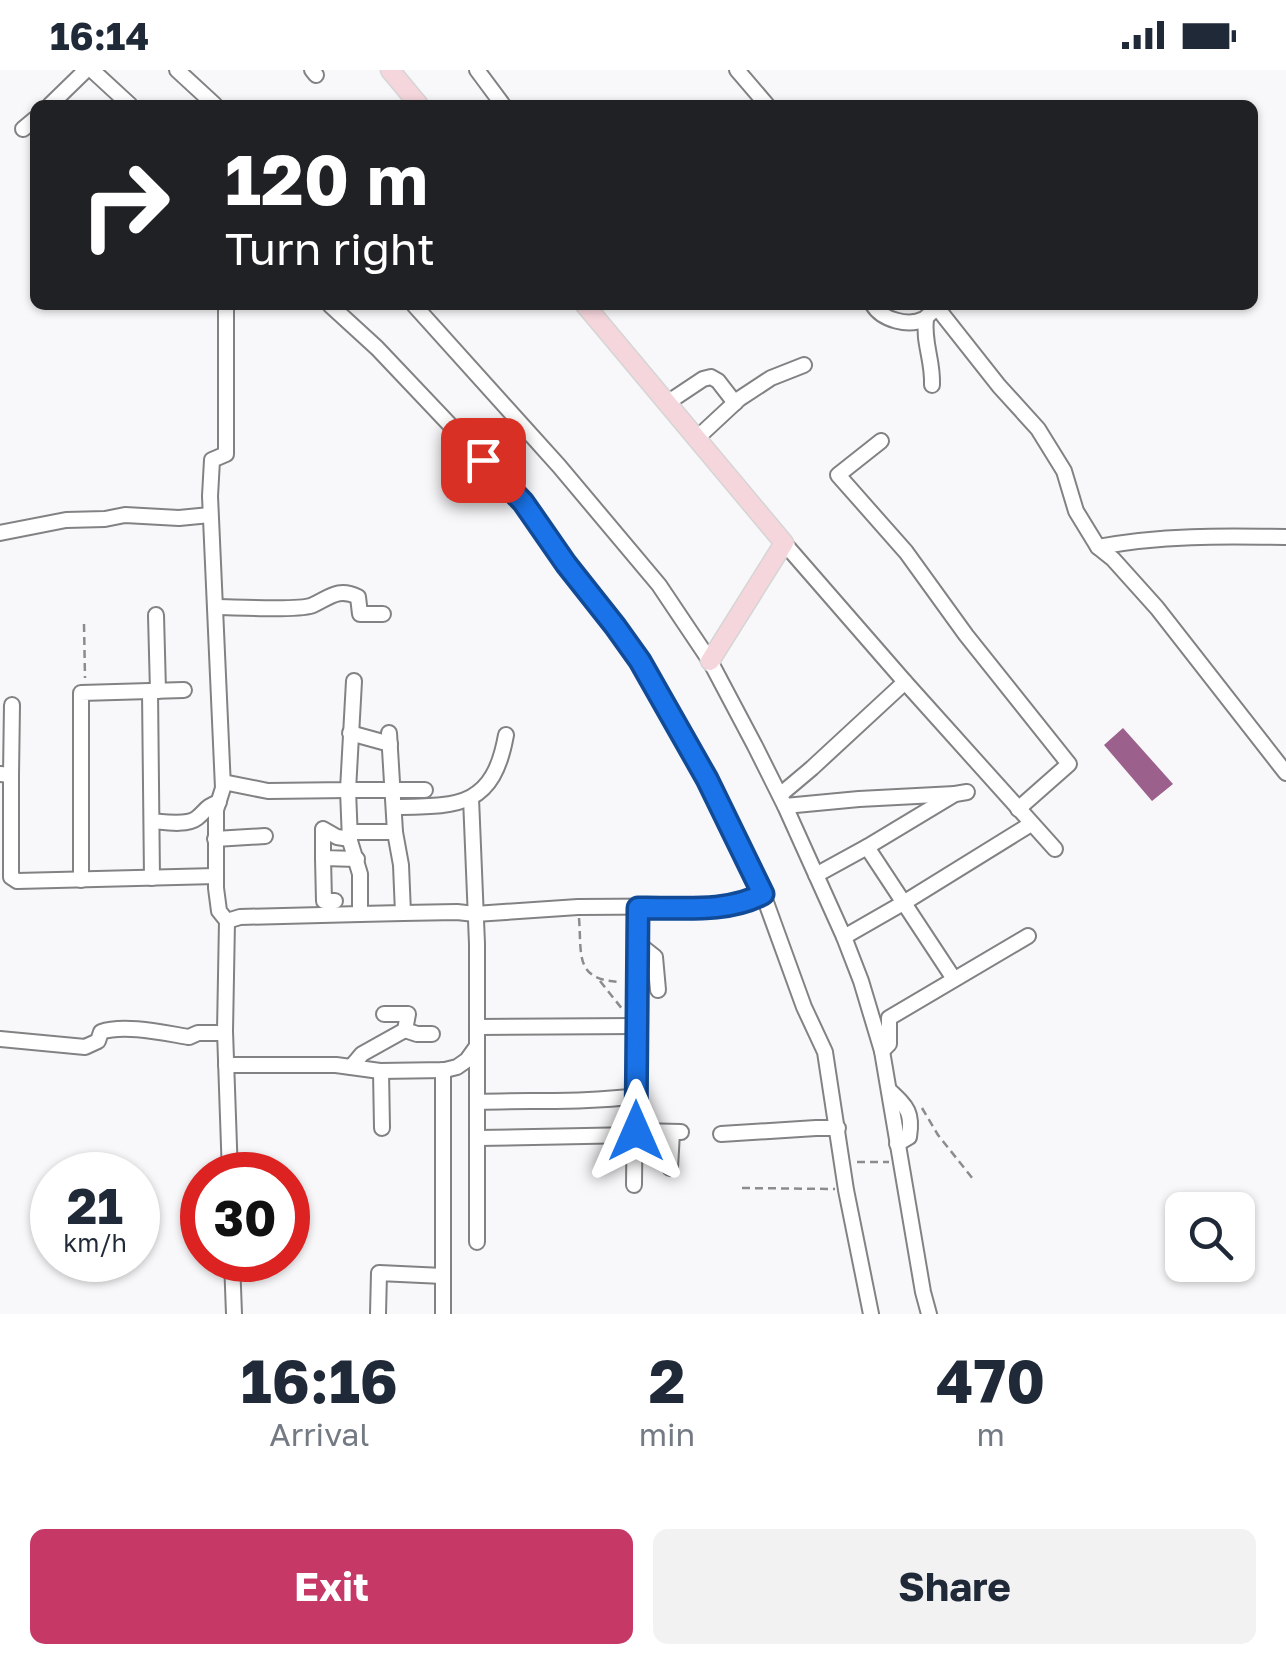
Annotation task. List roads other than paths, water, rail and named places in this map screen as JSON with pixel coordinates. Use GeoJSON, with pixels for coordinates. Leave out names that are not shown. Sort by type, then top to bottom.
{"type":"FeatureCollection","features":[{"type":"Feature","properties":{"kind":"main road"},"geometry":{"type":"LineString","coordinates":[[390,70],[415,100]]}},
{"type":"Feature","properties":{"kind":"main road"},"geometry":{"type":"LineString","coordinates":[[589,310],[784,543],[710,661]]}},
{"type":"Feature","properties":{"kind":"street"},"geometry":{"type":"LineString","coordinates":[[56,100],[89,70],[124,100]]}},
{"type":"Feature","properties":{"kind":"street"},"geometry":{"type":"LineString","coordinates":[[177,70],[209,100]]}},
{"type":"Feature","properties":{"kind":"street"},"geometry":{"type":"LineString","coordinates":[[477,70],[500,100]]}},
{"type":"Feature","properties":{"kind":"street"},"geometry":{"type":"LineString","coordinates":[[737,70],[763,100]]}},
{"type":"Feature","properties":{"kind":"street"},"geometry":{"type":"LineString","coordinates":[[226,310],[226,454],[212,460],[210,515],[223,782],[216,810],[215,839],[220,911],[227,921],[225,1033],[229,1152]]}},
{"type":"Feature","properties":{"kind":"street"},"geometry":{"type":"LineString","coordinates":[[335,310],[377,348],[523,502],[640,661],[707,779],[763,894],[824,1052],[871,1314]]}},
{"type":"Feature","properties":{"kind":"street"},"geometry":{"type":"LineString","coordinates":[[419,310],[660,584],[710,661],[782,800],[844,937],[882,1051],[929,1314]]}},
{"type":"Feature","properties":{"kind":"street"},"geometry":{"type":"LineString","coordinates":[[876,310],[887,320],[919,321],[932,310]]}},
{"type":"Feature","properties":{"kind":"street"},"geometry":{"type":"LineString","coordinates":[[932,310],[924,335],[932,385]]}},
{"type":"Feature","properties":{"kind":"street"},"geometry":{"type":"LineString","coordinates":[[932,310],[1038,429],[1064,472],[1076,512],[1098,547],[1157,608],[1286,774]]}},
{"type":"Feature","properties":{"kind":"street"},"geometry":{"type":"LineString","coordinates":[[696,438],[734,403],[770,378],[804,365]]}},
{"type":"Feature","properties":{"kind":"street"},"geometry":{"type":"LineString","coordinates":[[667,404],[692,385],[711,377],[734,403]]}},
{"type":"Feature","properties":{"kind":"street"},"geometry":{"type":"LineString","coordinates":[[881,441],[838,475],[906,552],[966,635],[1069,764],[1018,809]]}},
{"type":"Feature","properties":{"kind":"street"},"geometry":{"type":"LineString","coordinates":[[0,533],[66,520],[210,515]]}},
{"type":"Feature","properties":{"kind":"street"},"geometry":{"type":"LineString","coordinates":[[1098,547],[1168,537],[1286,537]]}},
{"type":"Feature","properties":{"kind":"street"},"geometry":{"type":"LineString","coordinates":[[784,543],[1055,849]]}},
{"type":"Feature","properties":{"kind":"street"},"geometry":{"type":"LineString","coordinates":[[215,607],[312,607],[330,594],[351,593],[358,597],[360,614],[383,614]]}},
{"type":"Feature","properties":{"kind":"street"},"geometry":{"type":"LineString","coordinates":[[152,878],[156,615]]}},
{"type":"Feature","properties":{"kind":"street"},"geometry":{"type":"LineString","coordinates":[[354,681],[348,790],[350,836],[360,874],[360,914]]}},
{"type":"Feature","properties":{"kind":"street"},"geometry":{"type":"LineString","coordinates":[[782,800],[904,682]]}},
{"type":"Feature","properties":{"kind":"street"},"geometry":{"type":"LineString","coordinates":[[81,880],[81,693],[184,690]]}},
{"type":"Feature","properties":{"kind":"street"},"geometry":{"type":"LineString","coordinates":[[12,706],[6,732],[5,774],[11,877],[17,882],[216,876]]}},
{"type":"Feature","properties":{"kind":"street"},"geometry":{"type":"LineString","coordinates":[[350,733],[389,739],[402,913]]}},
{"type":"Feature","properties":{"kind":"street"},"geometry":{"type":"LineString","coordinates":[[223,782],[268,791],[348,790],[394,799],[462,803],[482,791],[492,776],[503,754],[506,735]]}},
{"type":"Feature","properties":{"kind":"street"},"geometry":{"type":"LineString","coordinates":[[394,799],[424,790]]}},
{"type":"Feature","properties":{"kind":"street"},"geometry":{"type":"LineString","coordinates":[[782,800],[961,793],[816,875]]}},
{"type":"Feature","properties":{"kind":"street"},"geometry":{"type":"LineString","coordinates":[[471,798],[478,1027],[477,1242]]}},
{"type":"Feature","properties":{"kind":"street"},"geometry":{"type":"LineString","coordinates":[[152,821],[195,820],[208,806],[219,802]]}},
{"type":"Feature","properties":{"kind":"street"},"geometry":{"type":"LineString","coordinates":[[844,937],[1031,824]]}},
{"type":"Feature","properties":{"kind":"street"},"geometry":{"type":"LineString","coordinates":[[335,901],[324,901],[323,830],[337,837],[395,832]]}},
{"type":"Feature","properties":{"kind":"street"},"geometry":{"type":"LineString","coordinates":[[215,839],[264,836]]}},
{"type":"Feature","properties":{"kind":"street"},"geometry":{"type":"LineString","coordinates":[[867,847],[954,979]]}},
{"type":"Feature","properties":{"kind":"street"},"geometry":{"type":"LineString","coordinates":[[323,858],[357,858]]}},
{"type":"Feature","properties":{"kind":"street"},"geometry":{"type":"LineString","coordinates":[[227,921],[240,916],[732,906],[763,894]]}},
{"type":"Feature","properties":{"kind":"street"},"geometry":{"type":"LineString","coordinates":[[634,1185],[638,908]]}},
{"type":"Feature","properties":{"kind":"street"},"geometry":{"type":"LineString","coordinates":[[882,1051],[888,1044],[889,1018],[1028,936]]}},
{"type":"Feature","properties":{"kind":"street"},"geometry":{"type":"LineString","coordinates":[[636,942],[656,958],[658,990]]}},
{"type":"Feature","properties":{"kind":"street"},"geometry":{"type":"LineString","coordinates":[[384,1014],[408,1014],[405,1030]]}},
{"type":"Feature","properties":{"kind":"street"},"geometry":{"type":"LineString","coordinates":[[478,1027],[636,1026]]}},
{"type":"Feature","properties":{"kind":"street"},"geometry":{"type":"LineString","coordinates":[[0,1039],[85,1047],[98,1041],[108,1029],[188,1037],[225,1033]]}},
{"type":"Feature","properties":{"kind":"street"},"geometry":{"type":"LineString","coordinates":[[350,1067],[362,1054],[405,1030],[432,1034]]}},
{"type":"Feature","properties":{"kind":"street"},"geometry":{"type":"LineString","coordinates":[[226,1064],[336,1065],[381,1072],[442,1070],[458,1067],[478,1045]]}},
{"type":"Feature","properties":{"kind":"street"},"geometry":{"type":"LineString","coordinates":[[442,1070],[443,1314]]}},
{"type":"Feature","properties":{"kind":"street"},"geometry":{"type":"LineString","coordinates":[[381,1072],[382,1128]]}},
{"type":"Feature","properties":{"kind":"street"},"geometry":{"type":"LineString","coordinates":[[478,1102],[600,1101],[636,1096]]}},
{"type":"Feature","properties":{"kind":"street"},"geometry":{"type":"LineString","coordinates":[[721,1134],[838,1128]]}},
{"type":"Feature","properties":{"kind":"street"},"geometry":{"type":"LineString","coordinates":[[478,1138],[676,1132],[670,1168]]}},
{"type":"Feature","properties":{"kind":"street"},"geometry":{"type":"LineString","coordinates":[[378,1314],[378,1273],[443,1276]]}},
{"type":"Feature","properties":{"kind":"street"},"geometry":{"type":"LineString","coordinates":[[233,1282],[234,1314]]}}]}
